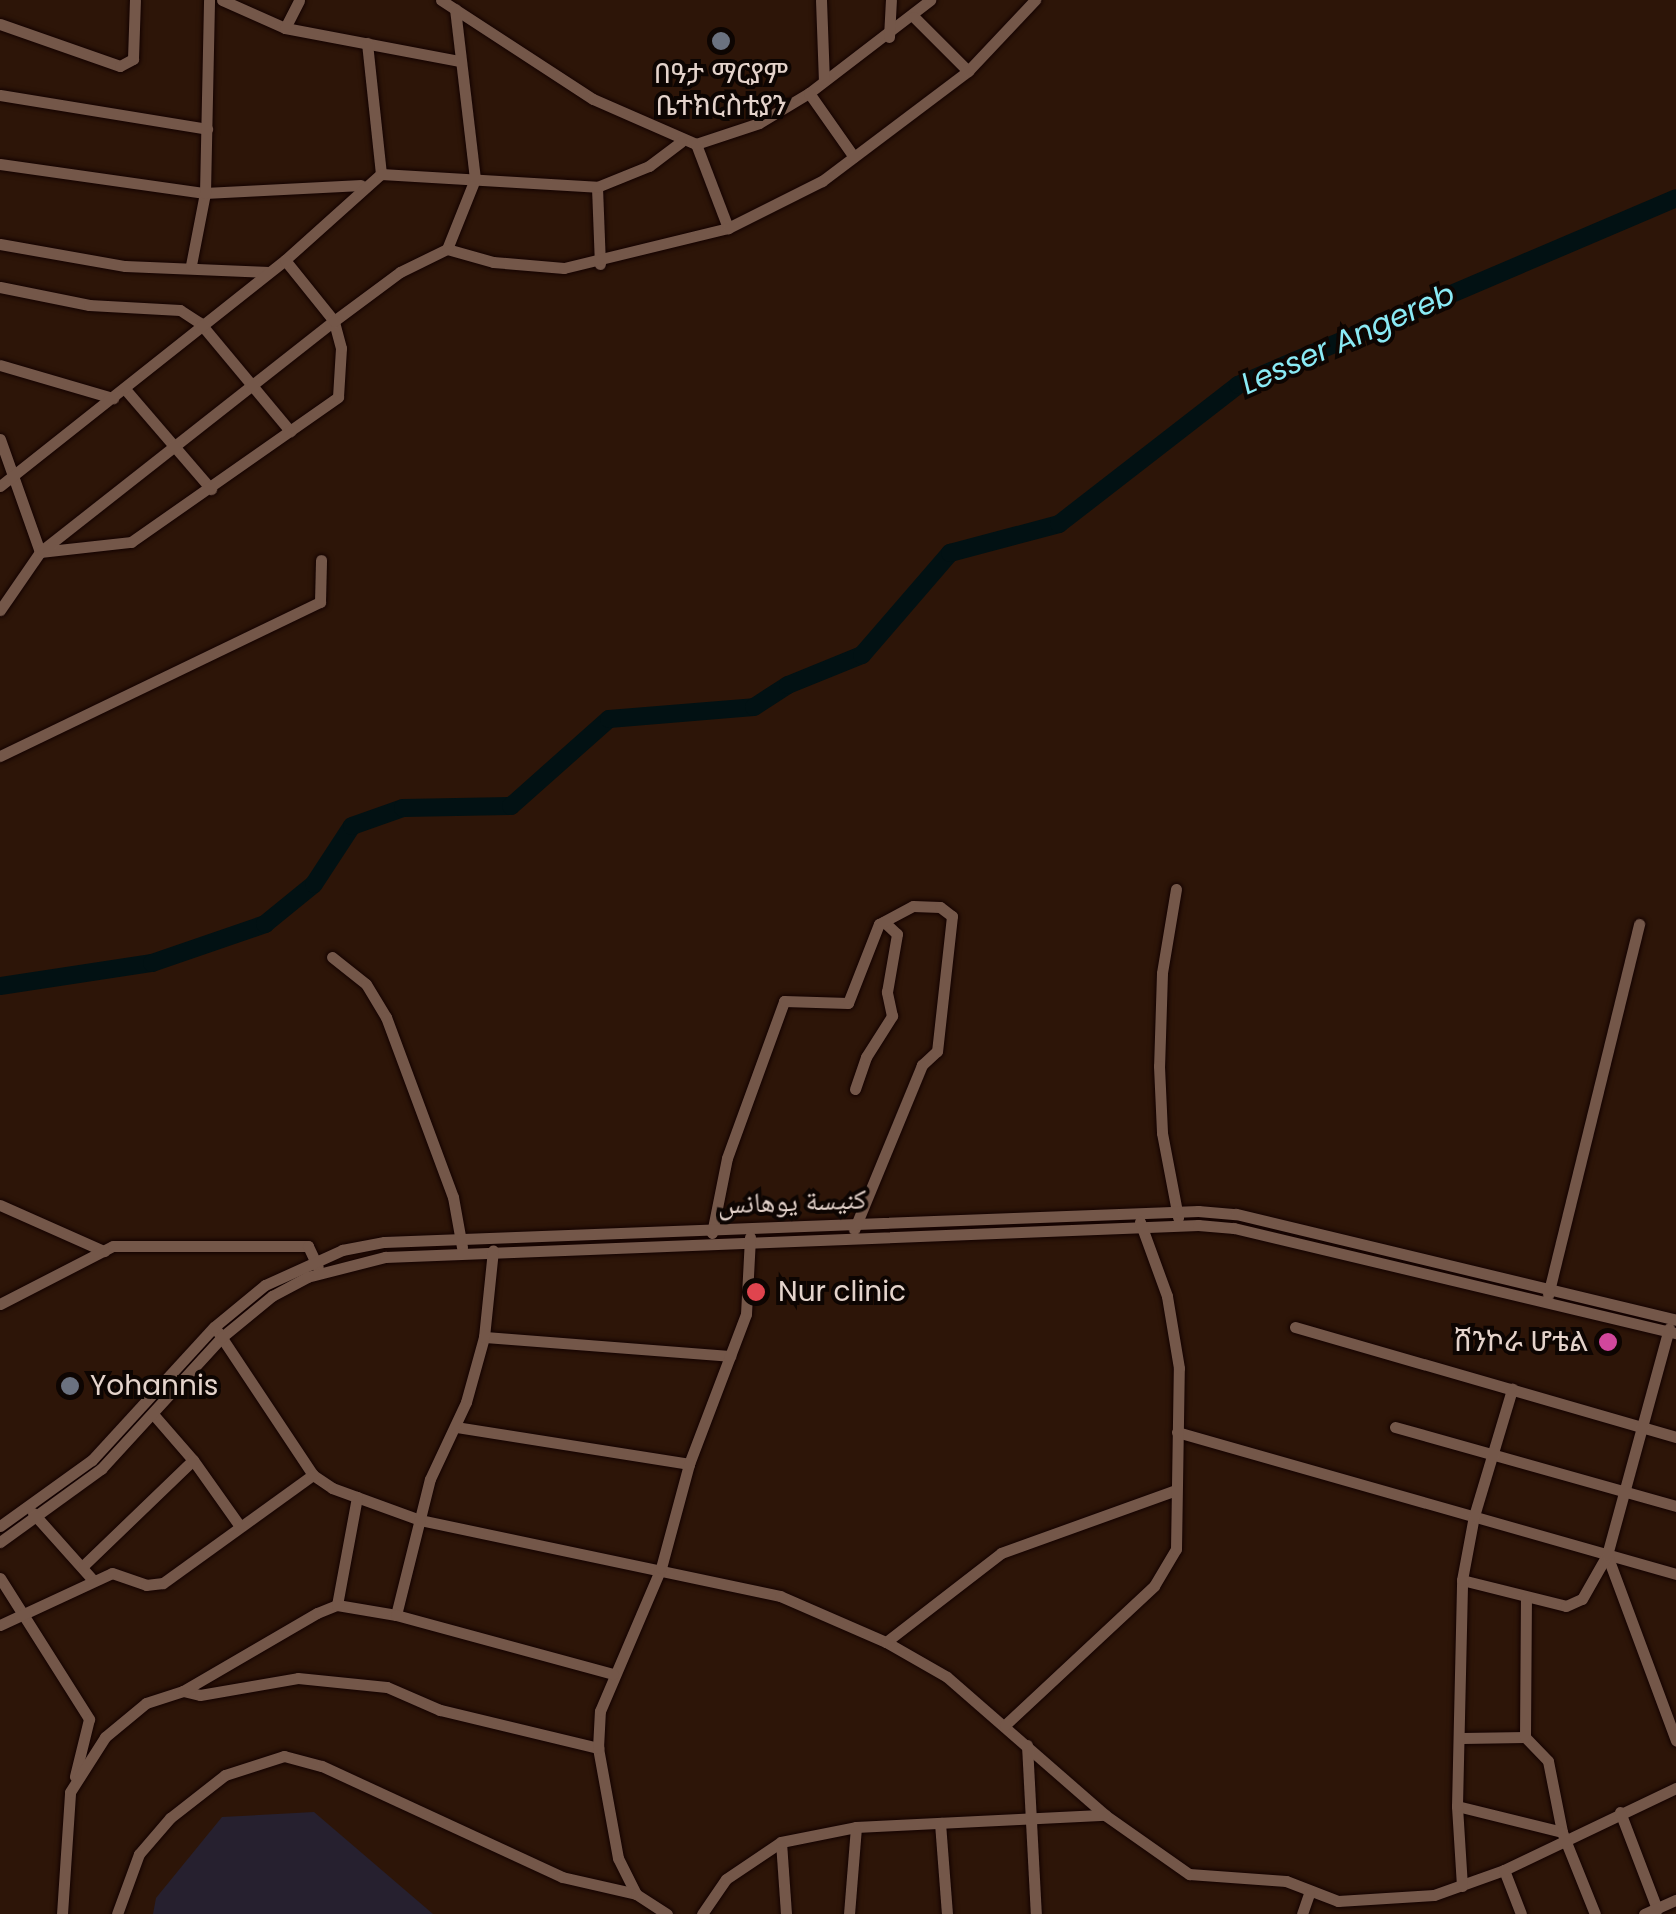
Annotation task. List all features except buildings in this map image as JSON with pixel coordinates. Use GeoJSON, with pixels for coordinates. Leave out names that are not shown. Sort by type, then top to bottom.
{"type":"FeatureCollection","features":[{"type":"Feature","properties":{"kind":"street"},"geometry":{"type":"LineString","coordinates":[[0,24],[120,66],[132,59],[135,0]]}},
{"type":"Feature","properties":{"kind":"street"},"geometry":{"type":"LineString","coordinates":[[191,265],[205,193],[209,0]]}},
{"type":"Feature","properties":{"kind":"street"},"geometry":{"type":"LineString","coordinates":[[222,0],[285,28],[460,61]]}},
{"type":"Feature","properties":{"kind":"street"},"geometry":{"type":"LineString","coordinates":[[285,28],[299,0]]}},
{"type":"Feature","properties":{"kind":"street"},"geometry":{"type":"LineString","coordinates":[[441,0],[593,99],[681,142],[696,144],[759,123],[809,93],[914,18],[930,0]]}},
{"type":"Feature","properties":{"kind":"street"},"geometry":{"type":"LineString","coordinates":[[821,0],[824,80]]}},
{"type":"Feature","properties":{"kind":"street"},"geometry":{"type":"LineString","coordinates":[[888,37],[891,0]]}},
{"type":"Feature","properties":{"kind":"street"},"geometry":{"type":"LineString","coordinates":[[0,610],[40,552],[400,272],[447,249],[493,262],[564,268],[600,264],[728,228],[822,181],[968,71],[1035,0]]}},
{"type":"Feature","properties":{"kind":"street"},"geometry":{"type":"LineString","coordinates":[[447,249],[475,179],[455,8]]}},
{"type":"Feature","properties":{"kind":"street"},"geometry":{"type":"LineString","coordinates":[[914,18],[968,71]]}},
{"type":"Feature","properties":{"kind":"street"},"geometry":{"type":"LineString","coordinates":[[368,42],[380,174]]}},
{"type":"Feature","properties":{"kind":"street"},"geometry":{"type":"LineString","coordinates":[[809,93],[854,157]]}},
{"type":"Feature","properties":{"kind":"street"},"geometry":{"type":"LineString","coordinates":[[0,96],[207,128]]}},
{"type":"Feature","properties":{"kind":"street"},"geometry":{"type":"LineString","coordinates":[[0,486],[13,480],[126,389],[200,323],[285,260],[361,185],[380,174],[475,179],[564,190],[597,187],[648,166],[681,142]]}},
{"type":"Feature","properties":{"kind":"street"},"geometry":{"type":"LineString","coordinates":[[696,144],[728,228]]}},
{"type":"Feature","properties":{"kind":"street"},"geometry":{"type":"LineString","coordinates":[[0,164],[205,193],[361,185]]}},
{"type":"Feature","properties":{"kind":"street"},"geometry":{"type":"LineString","coordinates":[[597,187],[600,264]]}},
{"type":"Feature","properties":{"kind":"street"},"geometry":{"type":"LineString","coordinates":[[0,244],[83,262],[268,272]]}},
{"type":"Feature","properties":{"kind":"street"},"geometry":{"type":"LineString","coordinates":[[40,552],[118,549],[338,397],[341,348],[334,320],[285,260]]}},
{"type":"Feature","properties":{"kind":"street"},"geometry":{"type":"LineString","coordinates":[[0,287],[89,305],[180,310],[200,323],[290,431]]}},
{"type":"Feature","properties":{"kind":"street"},"geometry":{"type":"LineString","coordinates":[[0,365],[113,398]]}},
{"type":"Feature","properties":{"kind":"street"},"geometry":{"type":"LineString","coordinates":[[126,389],[210,489]]}},
{"type":"Feature","properties":{"kind":"street"},"geometry":{"type":"LineString","coordinates":[[0,440],[40,552]]}},
{"type":"Feature","properties":{"kind":"street"},"geometry":{"type":"LineString","coordinates":[[0,756],[320,602],[321,560]]}},
{"type":"Feature","properties":{"kind":"street"},"geometry":{"type":"LineString","coordinates":[[1176,889],[1162,973],[1159,1066],[1162,1133],[1178,1226]]}},
{"type":"Feature","properties":{"kind":"street"},"geometry":{"type":"LineString","coordinates":[[710,1245],[727,1158],[784,1002],[848,1003],[874,930],[926,904],[952,916],[937,1051],[922,1065],[854,1224],[853,1239]]}},
{"type":"Feature","properties":{"kind":"street"},"geometry":{"type":"LineString","coordinates":[[855,1089],[866,1057],[892,1016],[888,992],[897,934],[884,922]]}},
{"type":"Feature","properties":{"kind":"street"},"geometry":{"type":"LineString","coordinates":[[1548,1294],[1638,924]]}},
{"type":"Feature","properties":{"kind":"street"},"geometry":{"type":"LineString","coordinates":[[332,958],[382,1007],[454,1197],[462,1255]]}},
{"type":"Feature","properties":{"kind":"street"},"geometry":{"type":"LineString","coordinates":[[0,1205],[104,1250],[308,1246],[318,1266]]}},
{"type":"Feature","properties":{"kind":"street","name":"كنيسة يوهانس"},"geometry":{"type":"LineString","coordinates":[[318,1266],[384,1242],[462,1241],[494,1248],[713,1229],[1178,1212],[1236,1214],[1548,1294]]}},
{"type":"Feature","properties":{"kind":"street"},"geometry":{"type":"LineString","coordinates":[[1005,1725],[1170,1568],[1176,1549],[1179,1368],[1167,1296],[1136,1214]]}},
{"type":"Feature","properties":{"kind":"street"},"geometry":{"type":"LineString","coordinates":[[0,1542],[124,1429],[218,1332],[318,1266],[385,1257],[462,1255],[494,1248],[710,1245],[1178,1226],[1234,1228],[1548,1294],[1673,1326],[1607,1555],[1582,1599],[1566,1606],[1462,1580]]}},
{"type":"Feature","properties":{"kind":"street"},"geometry":{"type":"LineString","coordinates":[[636,1894],[618,1858],[598,1748],[600,1711],[660,1568],[689,1464],[746,1314],[749,1228]]}},
{"type":"Feature","properties":{"kind":"street"},"geometry":{"type":"LineString","coordinates":[[396,1615],[430,1479],[456,1427],[484,1337],[494,1248]]}},
{"type":"Feature","properties":{"kind":"street"},"geometry":{"type":"LineString","coordinates":[[0,1304],[104,1250]]}},
{"type":"Feature","properties":{"kind":"street"},"geometry":{"type":"LineString","coordinates":[[1295,1327],[1676,1437]]}},
{"type":"Feature","properties":{"kind":"street"},"geometry":{"type":"LineString","coordinates":[[0,1526],[101,1470],[153,1414],[218,1332]]}},
{"type":"Feature","properties":{"kind":"street"},"geometry":{"type":"LineString","coordinates":[[218,1332],[313,1475],[357,1497],[420,1520],[780,1596],[886,1642],[947,1677],[1104,1815],[1189,1874],[1286,1881],[1309,1894],[1338,1901],[1396,1901],[1462,1886],[1504,1870],[1565,1837],[1676,1788]]}},
{"type":"Feature","properties":{"kind":"street"},"geometry":{"type":"LineString","coordinates":[[484,1337],[730,1356]]}},
{"type":"Feature","properties":{"kind":"street"},"geometry":{"type":"LineString","coordinates":[[1462,1886],[1457,1806],[1462,1738],[1462,1580],[1474,1516],[1512,1389]]}},
{"type":"Feature","properties":{"kind":"street"},"geometry":{"type":"LineString","coordinates":[[153,1414],[193,1460],[239,1524]]}},
{"type":"Feature","properties":{"kind":"street"},"geometry":{"type":"LineString","coordinates":[[456,1427],[689,1464]]}},
{"type":"Feature","properties":{"kind":"street"},"geometry":{"type":"LineString","coordinates":[[1395,1428],[1676,1506]]}},
{"type":"Feature","properties":{"kind":"street"},"geometry":{"type":"LineString","coordinates":[[1177,1432],[1676,1574]]}},
{"type":"Feature","properties":{"kind":"street"},"geometry":{"type":"LineString","coordinates":[[84,1565],[193,1460]]}},
{"type":"Feature","properties":{"kind":"street"},"geometry":{"type":"LineString","coordinates":[[0,1625],[112,1573],[146,1584],[162,1582],[313,1475]]}},
{"type":"Feature","properties":{"kind":"street"},"geometry":{"type":"LineString","coordinates":[[886,1642],[1001,1553],[1176,1490]]}},
{"type":"Feature","properties":{"kind":"street"},"geometry":{"type":"LineString","coordinates":[[337,1605],[357,1497]]}},
{"type":"Feature","properties":{"kind":"street"},"geometry":{"type":"LineString","coordinates":[[32,1510],[84,1565],[92,1580]]}},
{"type":"Feature","properties":{"kind":"street"},"geometry":{"type":"LineString","coordinates":[[1607,1555],[1662,1716],[1676,1740]]}},
{"type":"Feature","properties":{"kind":"street"},"geometry":{"type":"LineString","coordinates":[[0,1578],[88,1720],[63,1836],[62,1914]]}},
{"type":"Feature","properties":{"kind":"street"},"geometry":{"type":"LineString","coordinates":[[1526,1597],[1525,1736],[1548,1761],[1565,1837],[1595,1914]]}},
{"type":"Feature","properties":{"kind":"street"},"geometry":{"type":"LineString","coordinates":[[75,1777],[104,1737],[146,1703],[183,1690],[337,1605],[396,1615],[613,1674]]}},
{"type":"Feature","properties":{"kind":"street"},"geometry":{"type":"LineString","coordinates":[[183,1690],[200,1695],[298,1678],[388,1686],[440,1710],[598,1748]]}},
{"type":"Feature","properties":{"kind":"street"},"geometry":{"type":"LineString","coordinates":[[1462,1738],[1525,1736]]}},
{"type":"Feature","properties":{"kind":"street"},"geometry":{"type":"LineString","coordinates":[[1027,1744],[1036,1914]]}},
{"type":"Feature","properties":{"kind":"street"},"geometry":{"type":"LineString","coordinates":[[117,1914],[138,1854],[170,1818],[225,1775],[284,1756],[322,1766],[562,1878],[636,1894],[666,1914]]}},
{"type":"Feature","properties":{"kind":"street"},"geometry":{"type":"LineString","coordinates":[[1457,1806],[1565,1837]]}},
{"type":"Feature","properties":{"kind":"street"},"geometry":{"type":"LineString","coordinates":[[1620,1812],[1657,1908]]}},
{"type":"Feature","properties":{"kind":"street"},"geometry":{"type":"LineString","coordinates":[[702,1914],[726,1879],[781,1842],[856,1827],[1104,1815]]}},
{"type":"Feature","properties":{"kind":"street"},"geometry":{"type":"LineString","coordinates":[[940,1822],[947,1914]]}},
{"type":"Feature","properties":{"kind":"street"},"geometry":{"type":"LineString","coordinates":[[849,1914],[856,1827]]}},
{"type":"Feature","properties":{"kind":"street"},"geometry":{"type":"LineString","coordinates":[[781,1842],[786,1914]]}},
{"type":"Feature","properties":{"kind":"street"},"geometry":{"type":"LineString","coordinates":[[1504,1870],[1521,1914]]}},
{"type":"Feature","properties":{"kind":"street"},"geometry":{"type":"LineString","coordinates":[[1302,1914],[1309,1894]]}},
{"type":"Feature","properties":{"kind":"street"},"geometry":{"type":"LineString","coordinates":[[1644,1914],[1676,1900]]}},
{"type":"Feature","properties":{"kind":"shaded area"},"geometry":{"type":"Polygon","coordinates":[[[314,1812],[433,1914],[153,1914],[156,1898],[222,1817],[314,1812]]]}},
{"type":"Feature","properties":{"kind":"waterway","name":"Lesser Angereb"},"geometry":{"type":"LineString","coordinates":[[0,986],[152,963],[265,924],[314,884],[352,826],[403,808],[511,806],[609,719],[754,707],[788,685],[862,655],[950,553],[1059,524],[1238,385],[1676,198]]}},
{"type":"Feature","properties":{"kind":"place","name":"በዓታ ማርያም ቤተክርስቲያን"},"geometry":{"type":"Point","coordinates":[721,41]}},
{"type":"Feature","properties":{"kind":"place","name":"Nur clinic"},"geometry":{"type":"Point","coordinates":[756,1292]}},
{"type":"Feature","properties":{"kind":"place","name":"ሸንኮራ ሆቴል"},"geometry":{"type":"Point","coordinates":[1608,1342]}},
{"type":"Feature","properties":{"kind":"place","name":"Yohannis"},"geometry":{"type":"Point","coordinates":[70,1386]}}]}
